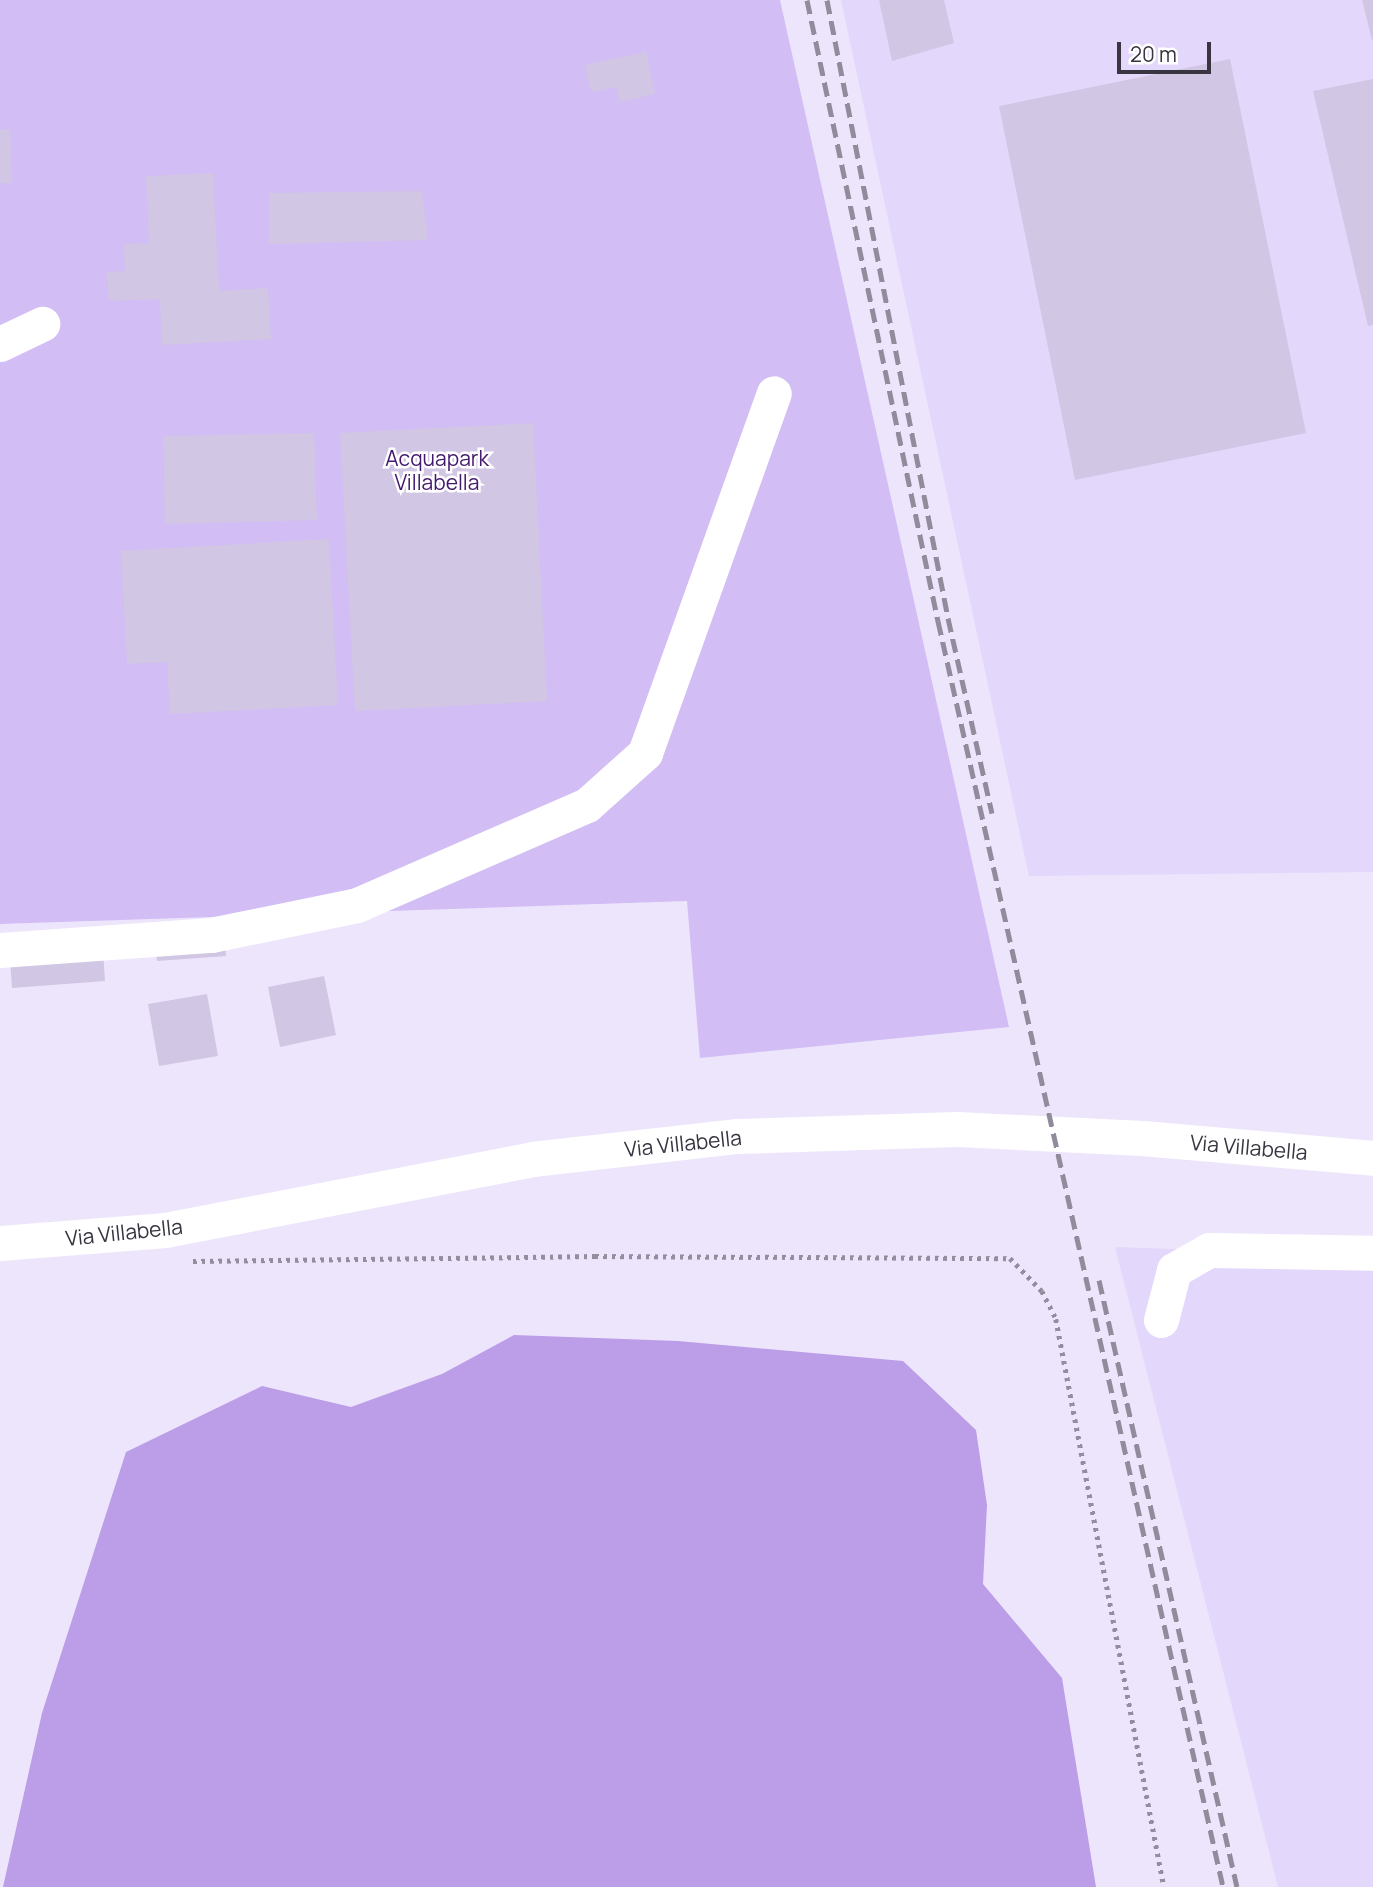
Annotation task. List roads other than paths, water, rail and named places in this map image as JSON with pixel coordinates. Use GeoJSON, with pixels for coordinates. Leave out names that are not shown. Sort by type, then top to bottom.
{"type":"FeatureCollection","features":[{"type":"Feature","properties":{"kind":"street"},"geometry":{"type":"LineString","coordinates":[[0,344],[42,324]]}},
{"type":"Feature","properties":{"kind":"street"},"geometry":{"type":"LineString","coordinates":[[0,950],[211,935],[357,905],[587,805],[645,752],[774,393]]}},
{"type":"Feature","properties":{"kind":"street","name":"Via Villabella"},"geometry":{"type":"LineString","coordinates":[[0,1243],[165,1230],[532,1159],[736,1136],[957,1129],[1142,1138],[1373,1158]]}},
{"type":"Feature","properties":{"kind":"street"},"geometry":{"type":"LineString","coordinates":[[1161,1320],[1174,1270],[1209,1250],[1373,1253]]}},
{"type":"Feature","properties":{"kind":"railway"},"geometry":{"type":"LineString","coordinates":[[807,0],[938,621],[1223,1887]]}},
{"type":"Feature","properties":{"kind":"railway"},"geometry":{"type":"LineString","coordinates":[[827,0],[948,618],[992,813]]}},
{"type":"Feature","properties":{"kind":"railway"},"geometry":{"type":"LineString","coordinates":[[1099,1280],[1237,1887]]}},
{"type":"Feature","properties":{"kind":"park label","name":"Acquapark Villabella"},"geometry":{"type":"Point","coordinates":[437,470]}}]}
